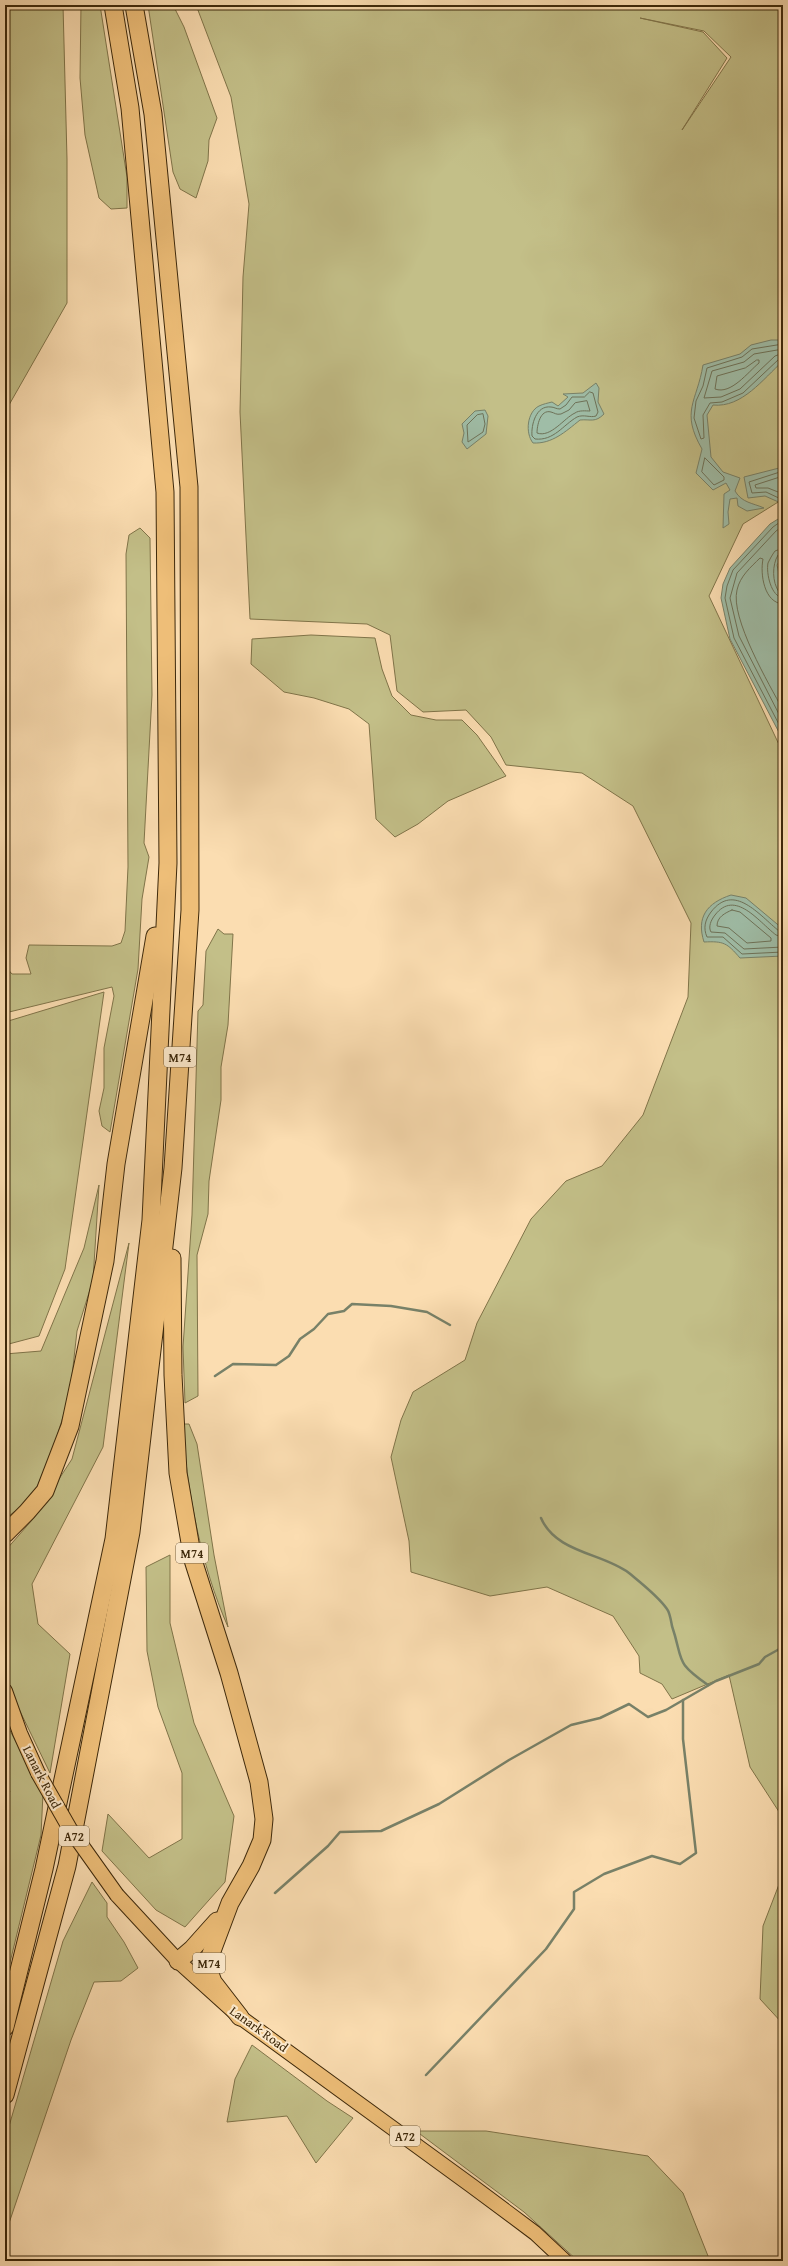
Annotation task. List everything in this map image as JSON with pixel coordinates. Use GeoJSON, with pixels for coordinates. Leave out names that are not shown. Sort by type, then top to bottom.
{"type":"FeatureCollection","features":[{"type":"Feature","properties":{"kind":"highway","name":"M74"},"geometry":{"type":"LineString","coordinates":[[5,2027],[44,1869],[114,1539],[151,1220],[168,863],[164,492],[130,108],[113,5]]}},
{"type":"Feature","properties":{"kind":"highway","name":"M74"},"geometry":{"type":"LineString","coordinates":[[5,2095],[67,1866],[131,1532],[172,1186],[190,910],[189,487],[153,114],[134,5]]}},
{"type":"Feature","properties":{"kind":"highway","name":"M74"},"geometry":{"type":"LineString","coordinates":[[5,1534],[45,1491],[70,1426],[105,1261],[116,1164],[168,863]]}},
{"type":"Feature","properties":{"kind":"highway","name":"M74"},"geometry":{"type":"LineString","coordinates":[[172,1186],[173,1375],[178,1473],[193,1560],[229,1673],[259,1782],[264,1819],[262,1840],[251,1866],[230,1904],[213,1944],[209,1958],[209,1971],[222,1996],[240,2017]]}},
{"type":"Feature","properties":{"kind":"highway","name":"M74"},"geometry":{"type":"LineString","coordinates":[[178,1961],[209,1932],[230,1904]]}},
{"type":"Feature","properties":{"kind":"main road","name":"Lanark Road"},"geometry":{"type":"LineString","coordinates":[[5,1691],[20,1733],[38,1773],[70,1830],[116,1895],[178,1961],[240,2017],[535,2233],[565,2261]]}},
{"type":"Feature","properties":{"kind":"main road","name":"Lanark Road"},"geometry":{"type":"LineString","coordinates":[[5,1710],[20,1733]]}},
{"type":"Feature","properties":{"kind":"shaded area"},"geometry":{"type":"Polygon","coordinates":[[[5,5],[63,5],[67,159],[67,303],[5,412],[5,5]]]}},
{"type":"Feature","properties":{"kind":"shaded area"},"geometry":{"type":"Polygon","coordinates":[[[81,5],[100,5],[127,177],[127,208],[111,209],[99,198],[85,135],[80,78],[81,5]]]}},
{"type":"Feature","properties":{"kind":"shaded area"},"geometry":{"type":"Polygon","coordinates":[[[148,5],[173,5],[184,27],[217,118],[209,140],[208,161],[196,198],[180,189],[173,172],[148,5]]]}},
{"type":"Feature","properties":{"kind":"shaded area"},"geometry":{"type":"Polygon","coordinates":[[[196,5],[783,5],[783,499],[743,524],[709,596],[783,753],[783,1818],[750,1767],[729,1675],[672,1699],[662,1684],[640,1673],[639,1656],[613,1616],[547,1587],[490,1596],[411,1572],[409,1541],[391,1457],[401,1420],[413,1392],[465,1360],[477,1323],[531,1219],[566,1181],[602,1166],[643,1115],[688,997],[691,923],[633,806],[582,773],[506,765],[491,737],[466,710],[423,712],[397,691],[390,635],[367,624],[250,619],[240,412],[243,277],[249,204],[231,97],[196,5]],[[640,18],[703,32],[727,58],[682,130],[731,57],[704,31],[640,18]]]}},
{"type":"Feature","properties":{"kind":"shaded area"},"geometry":{"type":"Polygon","coordinates":[[[140,528],[150,538],[152,695],[144,843],[149,857],[142,899],[138,969],[110,1132],[102,1126],[99,1111],[104,1088],[104,1048],[114,996],[112,987],[5,1013],[5,966],[12,974],[31,974],[26,958],[29,945],[112,946],[121,943],[125,931],[128,867],[126,554],[129,535],[140,528]]]}},
{"type":"Feature","properties":{"kind":"shaded area"},"geometry":{"type":"Polygon","coordinates":[[[311,635],[375,638],[382,669],[392,696],[411,715],[436,720],[462,720],[477,735],[506,776],[448,801],[418,824],[395,837],[376,819],[369,724],[349,709],[314,698],[284,692],[251,664],[252,639],[311,635]]]}},
{"type":"Feature","properties":{"kind":"shaded area"},"geometry":{"type":"Polygon","coordinates":[[[218,929],[224,934],[233,934],[228,1025],[221,1067],[221,1100],[209,1181],[208,1214],[197,1255],[198,1396],[185,1403],[183,1347],[192,1215],[198,1011],[203,1005],[206,951],[218,929]]]}},
{"type":"Feature","properties":{"kind":"shaded area"},"geometry":{"type":"Polygon","coordinates":[[[104,992],[65,1269],[39,1336],[5,1345],[5,1022],[104,992]]]}},
{"type":"Feature","properties":{"kind":"shaded area"},"geometry":{"type":"Polygon","coordinates":[[[99,1185],[93,1280],[77,1331],[70,1394],[54,1446],[33,1497],[5,1519],[5,1354],[41,1351],[84,1248],[99,1185]]]}},
{"type":"Feature","properties":{"kind":"shaded area"},"geometry":{"type":"Polygon","coordinates":[[[129,1243],[103,1447],[32,1584],[38,1624],[70,1654],[50,1773],[16,1703],[5,1673],[5,1551],[33,1519],[72,1459],[129,1243]]]}},
{"type":"Feature","properties":{"kind":"shaded area"},"geometry":{"type":"Polygon","coordinates":[[[182,1424],[189,1424],[197,1444],[214,1555],[228,1627],[210,1578],[197,1528],[188,1476],[182,1424]]]}},
{"type":"Feature","properties":{"kind":"shaded area"},"geometry":{"type":"Polygon","coordinates":[[[170,1555],[170,1623],[194,1723],[234,1816],[225,1882],[185,1927],[156,1910],[102,1851],[108,1814],[149,1858],[182,1839],[182,1773],[158,1707],[147,1651],[146,1567],[170,1555]]]}},
{"type":"Feature","properties":{"kind":"shaded area"},"geometry":{"type":"Polygon","coordinates":[[[5,1721],[43,1793],[41,1835],[5,1983],[5,1795],[10,1792],[5,1782],[5,1721]]]}},
{"type":"Feature","properties":{"kind":"shaded area"},"geometry":{"type":"Polygon","coordinates":[[[783,1874],[783,2024],[760,1999],[763,1926],[783,1874]]]}},
{"type":"Feature","properties":{"kind":"shaded area"},"geometry":{"type":"Polygon","coordinates":[[[92,1882],[107,1903],[107,1917],[124,1942],[138,1968],[121,1981],[94,1982],[71,2040],[5,2235],[5,2140],[63,1941],[92,1882]]]}},
{"type":"Feature","properties":{"kind":"shaded area"},"geometry":{"type":"Polygon","coordinates":[[[252,2045],[327,2101],[353,2118],[316,2163],[287,2116],[227,2122],[235,2079],[252,2045]]]}},
{"type":"Feature","properties":{"kind":"shaded area"},"geometry":{"type":"Polygon","coordinates":[[[416,2131],[486,2131],[648,2156],[683,2193],[710,2261],[578,2261],[524,2212],[416,2131]]]}},
{"type":"Feature","properties":{"kind":"water"},"geometry":{"type":"Polygon","coordinates":[[[771,340],[783,340],[783,361],[760,384],[743,397],[724,405],[713,405],[707,415],[711,457],[723,472],[740,478],[735,491],[741,498],[764,508],[747,511],[738,506],[737,498],[730,499],[728,512],[729,524],[723,528],[724,494],[730,490],[726,483],[713,490],[696,473],[702,449],[695,436],[692,425],[691,415],[694,398],[703,365],[740,354],[751,345],[771,340]]]}},
{"type":"Feature","properties":{"kind":"water"},"geometry":{"type":"Polygon","coordinates":[[[596,383],[599,388],[598,402],[604,414],[601,417],[595,420],[580,420],[564,433],[546,442],[533,443],[530,439],[528,423],[535,409],[541,405],[552,402],[558,406],[568,397],[563,394],[583,393],[596,383]]]}},
{"type":"Feature","properties":{"kind":"water"},"geometry":{"type":"Polygon","coordinates":[[[485,410],[488,416],[486,434],[467,449],[462,442],[464,433],[462,424],[475,411],[485,410]]]}},
{"type":"Feature","properties":{"kind":"water"},"geometry":{"type":"Polygon","coordinates":[[[783,467],[783,504],[765,496],[748,498],[744,477],[783,467]]]}},
{"type":"Feature","properties":{"kind":"water"},"geometry":{"type":"Polygon","coordinates":[[[783,516],[783,555],[777,565],[783,592],[783,740],[730,639],[721,598],[723,584],[730,568],[770,524],[783,516]]]}},
{"type":"Feature","properties":{"kind":"water"},"geometry":{"type":"Polygon","coordinates":[[[731,895],[746,898],[783,929],[783,956],[740,958],[725,944],[704,942],[701,925],[706,912],[716,902],[731,895]]]}},
{"type":"Feature","properties":{"kind":"waterway"},"geometry":{"type":"LineString","coordinates":[[215,1376],[233,1364],[276,1365],[289,1356],[300,1339],[314,1329],[328,1314],[344,1311],[352,1304],[391,1306],[427,1312],[450,1325]]}},
{"type":"Feature","properties":{"kind":"waterway"},"geometry":{"type":"LineString","coordinates":[[541,1518],[548,1530],[557,1539],[569,1546],[618,1566],[629,1573],[659,1599],[669,1613],[682,1660],[690,1671],[708,1685]]}},
{"type":"Feature","properties":{"kind":"waterway"},"geometry":{"type":"LineString","coordinates":[[275,1893],[328,1846],[340,1832],[381,1831],[439,1804],[509,1760],[571,1725],[600,1718],[629,1704],[648,1717],[666,1710],[716,1681],[759,1664],[765,1657],[783,1647]]}},
{"type":"Feature","properties":{"kind":"waterway"},"geometry":{"type":"LineString","coordinates":[[426,2075],[546,1949],[574,1909],[574,1892],[604,1874],[652,1856],[680,1864],[696,1853],[683,1739],[683,1700]]}}]}
